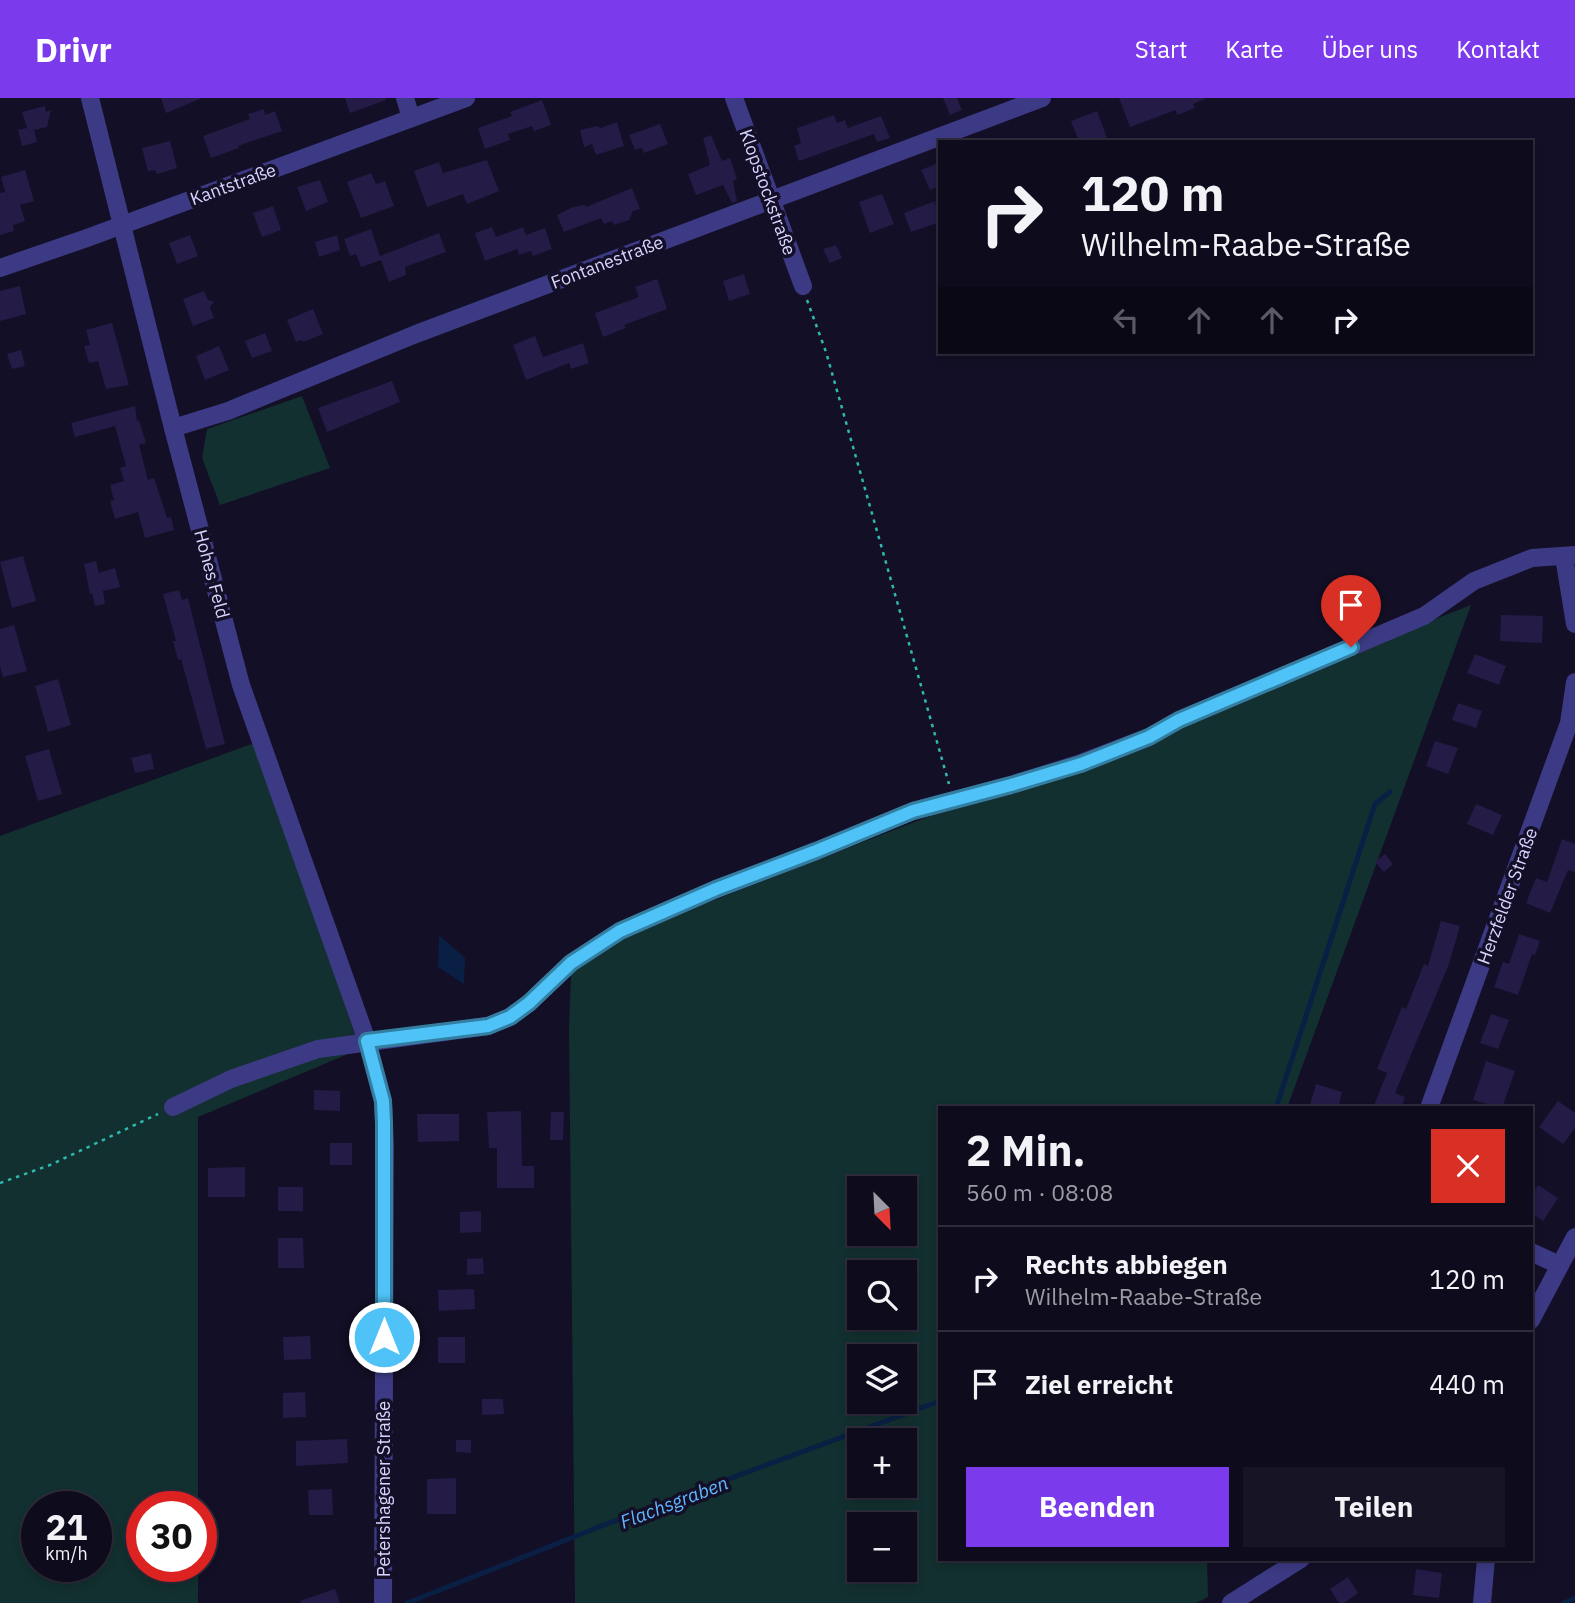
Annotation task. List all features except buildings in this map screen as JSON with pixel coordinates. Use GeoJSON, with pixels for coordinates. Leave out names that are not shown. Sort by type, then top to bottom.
{"type":"FeatureCollection","features":[{"type":"Feature","properties":{"kind":"street","name":"Hohes Feld"},"geometry":{"type":"LineString","coordinates":[[90,98],[241,685],[367,1041]]}},
{"type":"Feature","properties":{"kind":"street"},"geometry":{"type":"LineString","coordinates":[[405,98],[411,118]]}},
{"type":"Feature","properties":{"kind":"street","name":"Kantstraße"},"geometry":{"type":"LineString","coordinates":[[0,268],[466,98]]}},
{"type":"Feature","properties":{"kind":"street","name":"Klopstockstraße"},"geometry":{"type":"LineString","coordinates":[[734,98],[803,286]]}},
{"type":"Feature","properties":{"kind":"street","name":"Fontanestraße"},"geometry":{"type":"LineString","coordinates":[[173,428],[228,411],[416,334],[1042,98]]}},
{"type":"Feature","properties":{"kind":"street"},"geometry":{"type":"LineString","coordinates":[[173,1107],[231,1079],[318,1049],[488,1026],[510,1017],[529,1003],[571,963],[620,931],[716,889],[913,811],[1081,764],[1149,737],[1179,720],[1424,616],[1474,581],[1532,558],[1570,556],[1575,624]]}},
{"type":"Feature","properties":{"kind":"street","name":"Herzfelder Straße"},"geometry":{"type":"LineString","coordinates":[[1430,1106],[1569,723],[1575,682]]}},
{"type":"Feature","properties":{"kind":"street","name":"Petershagener Straße"},"geometry":{"type":"LineString","coordinates":[[367,1041],[383,1101],[385,1145],[383,1603]]}},
{"type":"Feature","properties":{"kind":"street"},"geometry":{"type":"LineString","coordinates":[[1533,1316],[1575,1237]]}},
{"type":"Feature","properties":{"kind":"street"},"geometry":{"type":"LineString","coordinates":[[1533,1253],[1559,1265]]}},
{"type":"Feature","properties":{"kind":"street"},"geometry":{"type":"LineString","coordinates":[[1231,1603],[1298,1561]]}},
{"type":"Feature","properties":{"kind":"street"},"geometry":{"type":"LineString","coordinates":[[1482,1603],[1486,1561]]}},
{"type":"Feature","properties":{"kind":"path"},"geometry":{"type":"LineString","coordinates":[[803,286],[826,352],[954,800]]}},
{"type":"Feature","properties":{"kind":"path"},"geometry":{"type":"LineString","coordinates":[[0,1183],[50,1165],[173,1107]]}},
{"type":"Feature","properties":{"kind":"green space"},"geometry":{"type":"Polygon","coordinates":[[[302,396],[330,468],[220,505],[202,458],[207,429],[302,396]]]}},
{"type":"Feature","properties":{"kind":"green space"},"geometry":{"type":"Polygon","coordinates":[[[1471,605],[1288,1106],[938,1106],[938,1561],[1207,1561],[1208,1597],[1196,1603],[575,1603],[569,1029],[571,972],[622,936],[1471,605]]]}},
{"type":"Feature","properties":{"kind":"green space"},"geometry":{"type":"Polygon","coordinates":[[[254,743],[360,1049],[198,1117],[198,1491],[126,1491],[126,1582],[198,1582],[198,1603],[0,1603],[0,836],[254,743]]]}},
{"type":"Feature","properties":{"kind":"water"},"geometry":{"type":"Polygon","coordinates":[[[439,935],[465,958],[464,984],[438,967],[439,935]]]}},
{"type":"Feature","properties":{"kind":"waterway"},"geometry":{"type":"LineString","coordinates":[[1277,1106],[1375,804],[1390,792]]}},
{"type":"Feature","properties":{"kind":"waterway","name":"Flachsgraben"},"geometry":{"type":"LineString","coordinates":[[407,1603],[604,1525],[938,1402]]}},
{"type":"Feature","properties":{"kind":"waterway"},"geometry":{"type":"LineString","coordinates":[[1564,1603],[1575,1598]]}},
{"type":"Feature","properties":{"kind":"route"},"geometry":{"type":"LineString","coordinates":[[384,1337],[383,1101],[367,1041],[488,1026],[510,1017],[529,1003],[571,963],[620,931],[716,889],[913,811],[1081,764],[1149,737],[1179,720],[1351,647]]}}]}
